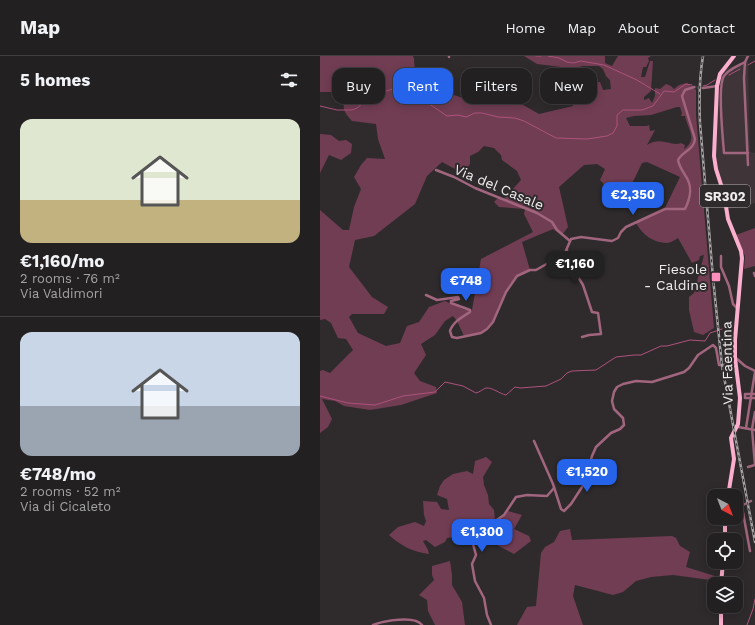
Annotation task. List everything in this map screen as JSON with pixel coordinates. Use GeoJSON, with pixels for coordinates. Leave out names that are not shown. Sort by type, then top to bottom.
{"type":"FeatureCollection","features":[{"type":"Feature","properties":{"kind":"main road","name":"Via Faentina"},"geometry":{"type":"LineString","coordinates":[[729,489],[734,459],[731,438],[738,427],[741,396],[735,358],[735,340],[742,258],[741,251],[730,224],[714,156],[717,86],[720,74],[734,56]]}},
{"type":"Feature","properties":{"kind":"main road"},"geometry":{"type":"LineString","coordinates":[[721,613],[721,625]]}},
{"type":"Feature","properties":{"kind":"street"},"geometry":{"type":"LineString","coordinates":[[748,56],[745,62],[744,78],[748,165]]}},
{"type":"Feature","properties":{"kind":"street"},"geometry":{"type":"LineString","coordinates":[[745,62],[728,72],[721,81],[721,111],[724,153],[748,153]]}},
{"type":"Feature","properties":{"kind":"street"},"geometry":{"type":"LineString","coordinates":[[703,88],[717,86]]}},
{"type":"Feature","properties":{"kind":"street"},"geometry":{"type":"LineString","coordinates":[[426,295],[438,300],[458,297],[459,300],[451,301],[451,303],[471,311],[451,327],[450,331],[452,337],[457,338],[481,333],[493,322],[506,292],[517,276],[530,270],[536,270],[550,262],[560,259],[564,255],[570,241],[576,237],[615,240],[626,227],[665,209],[685,209],[691,194],[690,183],[680,168],[678,160],[681,155],[693,147],[695,139],[682,96],[685,90],[694,87]]}},
{"type":"Feature","properties":{"kind":"street"},"geometry":{"type":"LineString","coordinates":[[716,111],[721,111]]}},
{"type":"Feature","properties":{"kind":"street","name":"Via del Casale"},"geometry":{"type":"LineString","coordinates":[[436,170],[475,188],[537,213],[552,222],[557,230],[570,241]]}},
{"type":"Feature","properties":{"kind":"street"},"geometry":{"type":"LineString","coordinates":[[568,247],[568,260],[583,285],[592,312],[598,314],[601,334],[582,337]]}},
{"type":"Feature","properties":{"kind":"street"},"geometry":{"type":"LineString","coordinates":[[721,256],[721,267],[729,286],[733,304],[738,309]]}},
{"type":"Feature","properties":{"kind":"street"},"geometry":{"type":"LineString","coordinates":[[534,441],[562,510],[564,511],[571,504],[584,484],[596,447],[611,433],[620,429],[624,425],[623,418],[614,409],[612,401],[617,387],[636,381],[652,382],[684,372],[689,368],[696,356],[713,345],[716,347],[720,365],[725,365],[728,360],[728,347],[735,340]]}},
{"type":"Feature","properties":{"kind":"street"},"geometry":{"type":"LineString","coordinates":[[735,358],[755,372],[753,394],[751,397],[746,428]]}},
{"type":"Feature","properties":{"kind":"street"},"geometry":{"type":"LineString","coordinates":[[753,394],[745,394],[745,398],[755,398]]}},
{"type":"Feature","properties":{"kind":"street"},"geometry":{"type":"LineString","coordinates":[[748,467],[755,465],[755,412]]}},
{"type":"Feature","properties":{"kind":"street"},"geometry":{"type":"LineString","coordinates":[[738,427],[754,430]]}},
{"type":"Feature","properties":{"kind":"street"},"geometry":{"type":"LineString","coordinates":[[491,625],[487,615],[484,598],[475,581],[472,564],[476,555],[469,534],[488,526],[504,515],[516,497],[527,495],[547,496],[554,488]]}},
{"type":"Feature","properties":{"kind":"street"},"geometry":{"type":"LineString","coordinates":[[743,505],[751,501]]}},
{"type":"Feature","properties":{"kind":"street"},"geometry":{"type":"LineString","coordinates":[[743,516],[750,551]]}},
{"type":"Feature","properties":{"kind":"street"},"geometry":{"type":"LineString","coordinates":[[373,625],[395,619],[418,621],[422,625]]}},
{"type":"Feature","properties":{"kind":"shaded area"},"geometry":{"type":"Polygon","coordinates":[[[320,56],[413,56],[415,68],[393,68],[393,104],[453,104],[453,95],[461,97],[461,104],[523,105],[539,114],[573,106],[573,104],[597,104],[597,82],[600,82],[603,90],[611,89],[610,80],[606,76],[603,69],[599,66],[561,68],[537,64],[524,56],[605,56],[605,63],[612,66],[618,56],[651,56],[648,58],[649,61],[646,67],[643,67],[641,77],[645,77],[650,61],[653,61],[651,91],[644,97],[644,100],[649,98],[652,103],[655,96],[655,88],[660,89],[666,84],[674,89],[679,85],[687,83],[696,90],[696,115],[714,328],[703,335],[694,332],[689,310],[689,297],[694,293],[704,255],[700,256],[699,260],[692,263],[678,238],[668,243],[653,240],[641,231],[636,223],[664,210],[680,177],[647,162],[642,163],[625,198],[619,200],[600,180],[605,169],[597,164],[584,165],[559,187],[568,227],[562,235],[553,229],[522,242],[530,270],[517,276],[506,292],[493,322],[481,333],[464,336],[453,316],[445,321],[435,335],[421,344],[426,355],[414,373],[420,381],[436,387],[437,393],[401,405],[370,410],[344,406],[335,401],[322,399],[332,419],[328,427],[320,433],[320,371],[323,370],[330,373],[353,350],[346,339],[338,338],[331,323],[325,319],[320,320],[320,210],[343,230],[349,230],[354,207],[361,189],[354,177],[367,158],[385,159],[378,139],[376,124],[352,121],[346,114],[344,104],[385,104],[385,68],[332,68],[332,92],[320,92],[320,56]],[[680,107],[651,115],[626,118],[630,126],[649,125],[650,131],[655,130],[647,145],[657,141],[673,144],[681,143],[685,145],[684,149],[690,142],[691,134],[685,116],[681,116],[682,113],[680,107]],[[484,146],[478,152],[470,156],[470,164],[468,167],[455,169],[442,162],[427,176],[415,204],[374,236],[355,240],[349,267],[372,297],[388,307],[384,314],[352,314],[349,317],[358,333],[386,346],[400,343],[407,326],[419,322],[429,307],[445,301],[465,310],[472,310],[481,259],[533,232],[524,214],[525,209],[499,207],[494,202],[498,198],[504,199],[521,180],[517,171],[502,160],[501,155],[494,148],[484,146]]]}},
{"type":"Feature","properties":{"kind":"shaded area"},"geometry":{"type":"Polygon","coordinates":[[[748,60],[750,152],[755,153],[755,203],[724,210],[713,158],[716,83],[718,73],[722,68],[729,68],[748,60]]]}},
{"type":"Feature","properties":{"kind":"shaded area"},"geometry":{"type":"Polygon","coordinates":[[[320,134],[331,135],[339,141],[346,140],[352,144],[351,153],[341,160],[329,155],[320,173],[320,134]]]}},
{"type":"Feature","properties":{"kind":"shaded area"},"geometry":{"type":"Polygon","coordinates":[[[755,228],[755,266],[744,269],[745,256],[736,235],[755,228]]]}},
{"type":"Feature","properties":{"kind":"shaded area"},"geometry":{"type":"Polygon","coordinates":[[[486,457],[492,462],[483,477],[484,485],[488,495],[489,504],[494,510],[495,520],[497,522],[508,511],[522,515],[514,529],[529,536],[531,541],[514,554],[495,544],[485,545],[471,536],[463,535],[447,538],[445,542],[435,547],[426,540],[423,541],[429,554],[408,548],[389,535],[398,527],[415,522],[424,526],[426,521],[423,501],[437,502],[441,509],[449,510],[447,499],[437,495],[444,480],[453,474],[467,471],[473,474],[475,461],[486,457]]]}},
{"type":"Feature","properties":{"kind":"shaded area"},"geometry":{"type":"Polygon","coordinates":[[[570,529],[572,540],[672,536],[676,538],[680,546],[690,552],[686,567],[718,577],[707,577],[707,580],[673,575],[651,577],[636,581],[623,592],[613,595],[575,585],[573,596],[583,625],[517,625],[527,607],[536,606],[541,553],[545,547],[554,542],[560,531],[570,529]]]}},
{"type":"Feature","properties":{"kind":"shaded area"},"geometry":{"type":"Polygon","coordinates":[[[450,561],[452,585],[462,602],[465,625],[435,625],[428,611],[427,600],[419,595],[434,580],[432,575],[432,566],[450,561]]]}},
{"type":"Feature","properties":{"kind":"waterway"},"geometry":{"type":"LineString","coordinates":[[536,56],[541,56]]}},
{"type":"Feature","properties":{"kind":"waterway"},"geometry":{"type":"LineString","coordinates":[[548,56],[573,63],[581,61],[604,65],[637,80],[660,94]]}},
{"type":"Feature","properties":{"kind":"waterway"},"geometry":{"type":"LineString","coordinates":[[748,65],[755,61]]}},
{"type":"Feature","properties":{"kind":"waterway"},"geometry":{"type":"LineString","coordinates":[[729,75],[740,69]]}},
{"type":"Feature","properties":{"kind":"waterway"},"geometry":{"type":"LineString","coordinates":[[703,86],[715,80]]}},
{"type":"Feature","properties":{"kind":"waterway"},"geometry":{"type":"LineString","coordinates":[[320,106],[337,110],[352,110],[357,108],[373,95],[393,89],[398,90],[407,97],[425,101],[447,116],[458,115],[466,117],[475,113],[482,113],[498,117],[515,118],[524,121],[556,138],[587,139],[607,136],[613,133],[617,126],[617,115],[623,110],[642,110],[653,106],[664,91],[674,92],[686,84],[692,85]]}},
{"type":"Feature","properties":{"kind":"waterway"},"geometry":{"type":"LineString","coordinates":[[320,396],[348,403],[375,405],[403,396],[435,392],[445,382],[463,386],[476,393],[488,388],[506,395],[515,387],[546,386],[561,379],[567,373],[572,371],[596,370],[616,357],[641,355],[661,346],[667,346],[690,340],[705,341],[710,333],[722,329]]}},
{"type":"Feature","properties":{"kind":"waterway"},"geometry":{"type":"LineString","coordinates":[[747,625],[755,599]]}},
{"type":"Feature","properties":{"kind":"tunnel"},"geometry":{"type":"LineString","coordinates":[[694,87],[703,88]]}},
{"type":"Feature","properties":{"kind":"railway"},"geometry":{"type":"LineString","coordinates":[[703,56],[699,106],[700,123],[722,366],[755,542]]}},
{"type":"Feature","properties":{"kind":"place","name":"Fiesole - Caldine"},"geometry":{"type":"Point","coordinates":[716,277]}}]}
